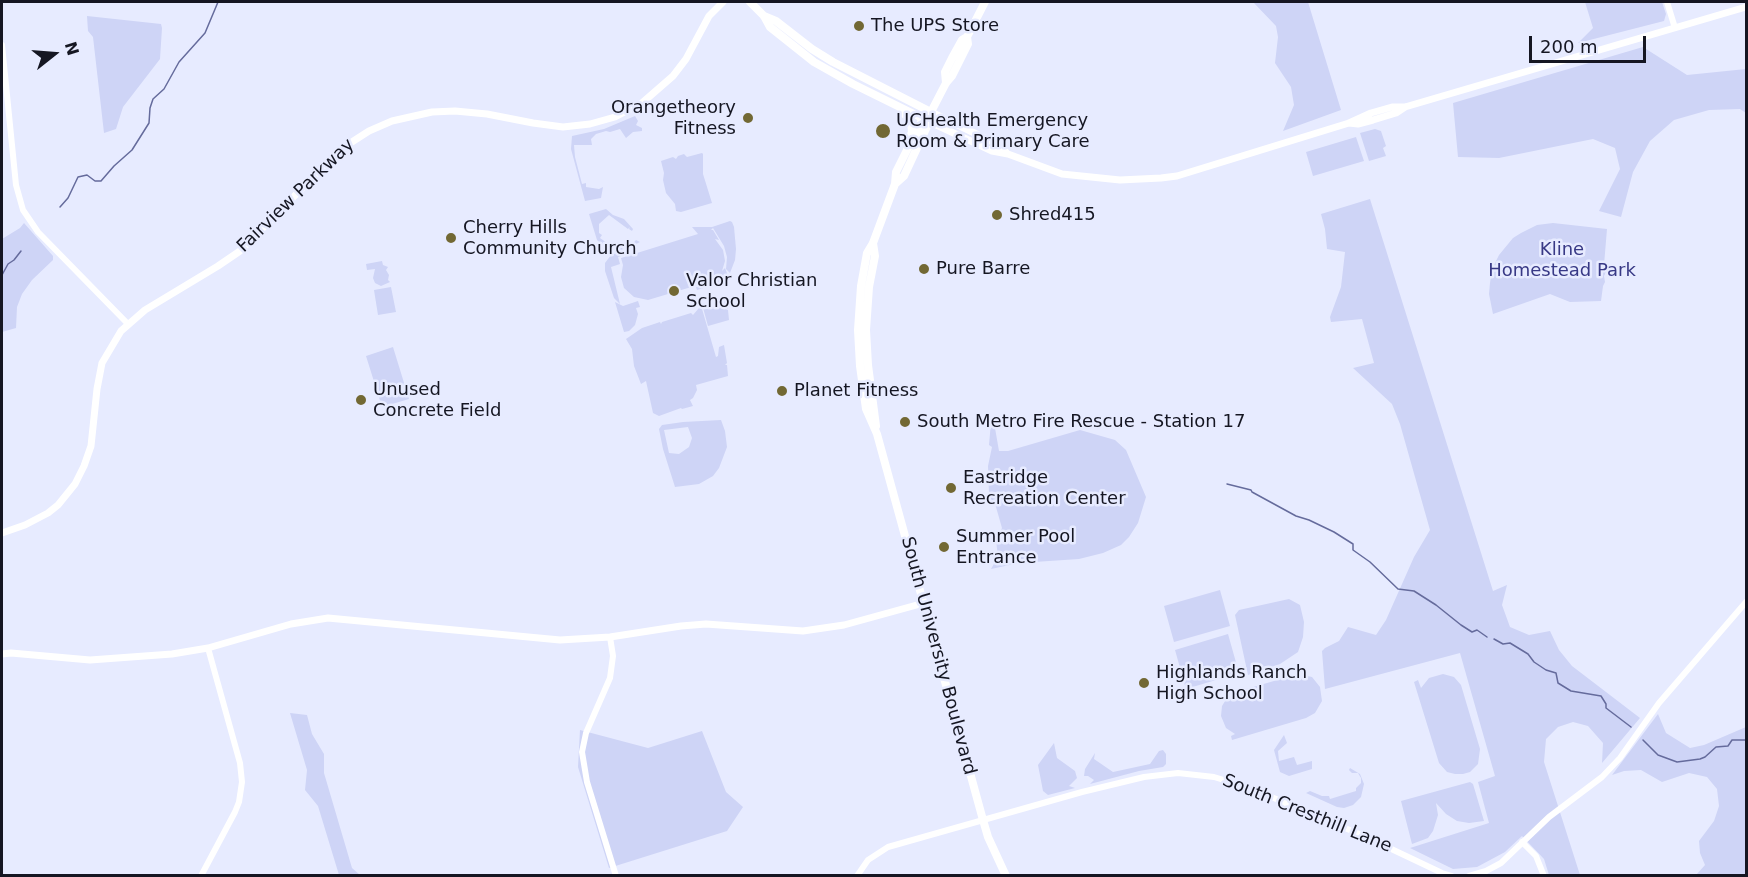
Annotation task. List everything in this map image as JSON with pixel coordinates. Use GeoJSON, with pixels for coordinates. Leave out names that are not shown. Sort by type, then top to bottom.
{"type":"FeatureCollection","features":[{"type":"Feature","properties":{"kind":"main road","name":"Fairview Parkway"},"geometry":{"type":"LineString","coordinates":[[2,533],[48,513],[75,484],[91,446],[102,363],[114,341],[128,324],[145,310],[240,251],[341,149],[369,131],[405,117],[444,111],[487,114],[563,127],[590,124],[615,117],[648,99],[673,76],[686,59],[710,16],[723,2]]}},
{"type":"Feature","properties":{"kind":"main road"},"geometry":{"type":"LineString","coordinates":[[750,2],[764,16],[770,27],[814,62],[927,120],[992,151],[1008,154],[1062,174],[1120,180],[1177,176],[1349,123],[1358,124],[1373,120],[1404,107],[1746,7]]}},
{"type":"Feature","properties":{"kind":"main road","name":"South University Boulevard"},"geometry":{"type":"LineString","coordinates":[[895,184],[904,176],[927,120],[968,44],[967,37],[985,2]]}},
{"type":"Feature","properties":{"kind":"main road"},"geometry":{"type":"LineString","coordinates":[[764,16],[776,21],[833,62],[997,144],[1008,154]]}},
{"type":"Feature","properties":{"kind":"main road"},"geometry":{"type":"LineString","coordinates":[[889,101],[911,122],[912,132],[906,152]]}},
{"type":"Feature","properties":{"kind":"main road","name":"South University Boulevard"},"geometry":{"type":"LineString","coordinates":[[877,434],[866,409],[858,330],[867,253],[895,184],[896,172],[927,120]]}},
{"type":"Feature","properties":{"kind":"main road","name":"South University Boulevard"},"geometry":{"type":"LineString","coordinates":[[873,243],[875,256],[869,287],[866,323],[868,365],[877,434],[983,820],[988,837],[1006,876]]}},
{"type":"Feature","properties":{"kind":"main road"},"geometry":{"type":"LineString","coordinates":[[861,292],[864,303],[863,318],[866,323]]}},
{"type":"Feature","properties":{"kind":"main road"},"geometry":{"type":"LineString","coordinates":[[2,654],[63,659],[110,659],[172,654],[208,648],[291,624],[328,618],[560,640],[610,638],[706,624],[803,631],[844,626],[924,603]]}},
{"type":"Feature","properties":{"kind":"main road"},"geometry":{"type":"LineString","coordinates":[[2,646],[11,653]]}},
{"type":"Feature","properties":{"kind":"street"},"geometry":{"type":"LineString","coordinates":[[1667,2],[1675,28]]}},
{"type":"Feature","properties":{"kind":"street"},"geometry":{"type":"LineString","coordinates":[[2,45],[16,185],[23,210],[38,232],[128,324]]}},
{"type":"Feature","properties":{"kind":"street"},"geometry":{"type":"LineString","coordinates":[[1469,876],[1501,863],[1549,817],[1586,791],[1614,765],[1659,704],[1746,602]]}},
{"type":"Feature","properties":{"kind":"street"},"geometry":{"type":"LineString","coordinates":[[610,638],[613,656],[610,678],[586,733],[582,752],[587,782],[616,876]]}},
{"type":"Feature","properties":{"kind":"street"},"geometry":{"type":"LineString","coordinates":[[201,876],[235,812],[242,782],[240,763],[208,648]]}},
{"type":"Feature","properties":{"kind":"street","name":"South Cresthill Lane"},"geometry":{"type":"LineString","coordinates":[[857,876],[868,860],[888,847],[1082,792],[1162,774],[1196,774],[1250,788],[1452,876]]}},
{"type":"Feature","properties":{"kind":"street"},"geometry":{"type":"LineString","coordinates":[[1522,842],[1536,856],[1544,876]]}},
{"type":"Feature","properties":{"kind":"green space"},"geometry":{"type":"Polygon","coordinates":[[[1253,2],[1308,2],[1341,110],[1283,131],[1294,105],[1291,87],[1275,63],[1278,37],[1276,26],[1253,2]]]}},
{"type":"Feature","properties":{"kind":"green space"},"geometry":{"type":"Polygon","coordinates":[[[1585,2],[1662,2],[1666,14],[1664,21],[1578,43],[1593,28],[1585,2]]]}},
{"type":"Feature","properties":{"kind":"green space"},"geometry":{"type":"Polygon","coordinates":[[[87,16],[161,24],[162,28],[160,59],[123,107],[116,129],[104,133],[93,37],[88,31],[87,16]]]}},
{"type":"Feature","properties":{"kind":"green space"},"geometry":{"type":"Polygon","coordinates":[[[1643,47],[1687,75],[1746,69],[1746,113],[1740,109],[1709,110],[1674,120],[1650,141],[1633,172],[1621,217],[1599,211],[1620,169],[1615,148],[1593,139],[1499,158],[1458,157],[1453,103],[1643,47]]]}},
{"type":"Feature","properties":{"kind":"green space"},"geometry":{"type":"Polygon","coordinates":[[[635,116],[638,121],[636,125],[642,128],[642,131],[633,132],[626,138],[620,129],[606,131],[596,134],[591,139],[592,145],[574,145],[582,184],[586,183],[586,187],[599,189],[603,187],[601,198],[585,201],[571,149],[572,136],[604,129],[635,116]]]}},
{"type":"Feature","properties":{"kind":"green space"},"geometry":{"type":"Polygon","coordinates":[[[1375,129],[1381,131],[1386,146],[1383,148],[1386,156],[1369,161],[1360,133],[1375,129]]]}},
{"type":"Feature","properties":{"kind":"green space"},"geometry":{"type":"Polygon","coordinates":[[[1356,137],[1364,161],[1313,176],[1306,152],[1356,137]]]}},
{"type":"Feature","properties":{"kind":"green space"},"geometry":{"type":"Polygon","coordinates":[[[702,153],[703,174],[712,203],[681,212],[676,211],[675,204],[666,193],[661,161],[673,157],[676,159],[684,154],[687,157],[702,153]]]}},
{"type":"Feature","properties":{"kind":"green space"},"geometry":{"type":"Polygon","coordinates":[[[1370,199],[1493,591],[1507,585],[1502,605],[1510,627],[1529,635],[1550,631],[1559,650],[1572,666],[1640,718],[1602,763],[1603,743],[1588,726],[1573,722],[1558,727],[1546,739],[1544,762],[1580,875],[1549,875],[1544,859],[1522,836],[1505,852],[1477,867],[1453,869],[1410,848],[1489,823],[1478,782],[1495,776],[1460,653],[1325,689],[1322,651],[1339,641],[1348,627],[1376,635],[1386,620],[1414,557],[1430,530],[1400,424],[1392,404],[1353,368],[1374,363],[1362,319],[1331,322],[1330,317],[1341,287],[1345,252],[1327,249],[1321,214],[1370,199]]]}},
{"type":"Feature","properties":{"kind":"green space"},"geometry":{"type":"Polygon","coordinates":[[[606,209],[613,215],[624,219],[633,229],[632,231],[630,227],[628,229],[609,215],[599,224],[599,233],[602,235],[600,238],[617,250],[619,247],[624,249],[615,251],[607,250],[597,240],[589,214],[606,209]]]}},
{"type":"Feature","properties":{"kind":"green space"},"geometry":{"type":"Polygon","coordinates":[[[730,221],[734,227],[736,249],[730,273],[726,269],[727,257],[724,246],[713,228],[711,230],[723,250],[725,261],[722,271],[725,268],[727,281],[697,290],[696,287],[711,282],[718,276],[708,282],[648,300],[634,297],[624,288],[621,277],[623,265],[621,258],[698,234],[692,227],[712,227],[730,221]]]}},
{"type":"Feature","properties":{"kind":"green space"},"geometry":{"type":"Polygon","coordinates":[[[24,223],[53,256],[53,260],[32,280],[22,294],[17,307],[16,328],[2,332],[2,239],[24,223]]]}},
{"type":"Feature","properties":{"kind":"green space","name":"Kline Homestead Park"},"geometry":{"type":"Polygon","coordinates":[[[1553,223],[1607,229],[1604,265],[1607,270],[1604,276],[1601,301],[1570,302],[1550,294],[1493,314],[1489,294],[1490,283],[1492,269],[1499,255],[1513,238],[1521,233],[1537,225],[1553,223]]]}},
{"type":"Feature","properties":{"kind":"green space"},"geometry":{"type":"Polygon","coordinates":[[[636,240],[640,242],[636,244],[637,251],[618,257],[620,264],[611,267],[620,304],[614,298],[605,271],[605,263],[611,255],[628,249],[636,240]]]}},
{"type":"Feature","properties":{"kind":"green space"},"geometry":{"type":"Polygon","coordinates":[[[382,261],[383,265],[388,267],[386,270],[390,282],[381,286],[375,283],[373,278],[375,269],[367,270],[366,264],[382,261]]]}},
{"type":"Feature","properties":{"kind":"green space"},"geometry":{"type":"Polygon","coordinates":[[[391,287],[396,312],[378,315],[374,290],[391,287]]]}},
{"type":"Feature","properties":{"kind":"green space"},"geometry":{"type":"Polygon","coordinates":[[[726,297],[728,309],[725,310],[728,310],[729,320],[708,326],[702,304],[726,297]]]}},
{"type":"Feature","properties":{"kind":"green space"},"geometry":{"type":"Polygon","coordinates":[[[638,301],[640,307],[636,308],[638,314],[635,325],[629,331],[624,332],[615,302],[623,306],[638,301]]]}},
{"type":"Feature","properties":{"kind":"green space"},"geometry":{"type":"Polygon","coordinates":[[[700,302],[716,357],[719,347],[724,345],[728,376],[696,385],[697,390],[690,400],[693,406],[659,416],[653,413],[646,381],[641,384],[634,366],[632,349],[626,339],[642,328],[691,313],[693,315],[699,308],[700,302]]]}},
{"type":"Feature","properties":{"kind":"green space"},"geometry":{"type":"Polygon","coordinates":[[[393,347],[409,399],[382,407],[366,356],[393,347]]]}},
{"type":"Feature","properties":{"kind":"green space"},"geometry":{"type":"Polygon","coordinates":[[[721,420],[727,447],[719,468],[713,476],[699,484],[675,487],[659,429],[662,425],[721,420]],[[688,427],[664,430],[669,453],[679,454],[689,447],[692,438],[688,427]]]}},
{"type":"Feature","properties":{"kind":"green space"},"geometry":{"type":"Polygon","coordinates":[[[991,422],[999,422],[1000,427],[995,428],[999,451],[1008,451],[1080,430],[1115,440],[1126,450],[1146,497],[1138,523],[1129,537],[1121,545],[1103,553],[1079,559],[1019,563],[991,569],[998,557],[996,540],[1002,528],[994,500],[987,495],[989,494],[988,466],[992,447],[989,445],[991,422]]]}},
{"type":"Feature","properties":{"kind":"green space"},"geometry":{"type":"Polygon","coordinates":[[[1220,590],[1230,626],[1174,642],[1164,606],[1220,590]]]}},
{"type":"Feature","properties":{"kind":"green space"},"geometry":{"type":"Polygon","coordinates":[[[1289,599],[1300,605],[1304,622],[1303,637],[1298,652],[1280,664],[1248,675],[1235,615],[1239,610],[1289,599]]]}},
{"type":"Feature","properties":{"kind":"green space"},"geometry":{"type":"Polygon","coordinates":[[[1228,634],[1239,673],[1186,689],[1175,650],[1228,634]]]}},
{"type":"Feature","properties":{"kind":"green space"},"geometry":{"type":"Polygon","coordinates":[[[1298,674],[1312,677],[1320,687],[1322,701],[1315,713],[1306,718],[1232,740],[1231,736],[1235,734],[1226,728],[1221,716],[1222,706],[1227,698],[1236,692],[1298,674]]]}},
{"type":"Feature","properties":{"kind":"green space"},"geometry":{"type":"Polygon","coordinates":[[[1443,674],[1454,677],[1461,685],[1480,749],[1478,764],[1470,772],[1463,774],[1447,772],[1439,763],[1414,682],[1418,680],[1421,688],[1429,678],[1443,674]]]}},
{"type":"Feature","properties":{"kind":"green space"},"geometry":{"type":"Polygon","coordinates":[[[290,713],[307,715],[312,734],[324,754],[324,773],[352,868],[360,875],[339,875],[318,806],[305,790],[307,770],[290,713]]]}},
{"type":"Feature","properties":{"kind":"green space"},"geometry":{"type":"Polygon","coordinates":[[[1658,714],[1666,733],[1690,748],[1704,745],[1746,727],[1746,875],[1696,875],[1705,865],[1700,853],[1699,841],[1714,821],[1719,806],[1717,789],[1707,777],[1689,773],[1662,782],[1641,770],[1624,771],[1612,775],[1658,714]]]}},
{"type":"Feature","properties":{"kind":"green space"},"geometry":{"type":"Polygon","coordinates":[[[580,730],[648,748],[702,731],[726,792],[743,807],[727,831],[609,868],[578,767],[580,730]]]}},
{"type":"Feature","properties":{"kind":"green space"},"geometry":{"type":"Polygon","coordinates":[[[1284,735],[1287,743],[1278,751],[1279,761],[1294,757],[1297,765],[1312,761],[1312,769],[1289,776],[1280,772],[1274,750],[1284,735]]]}},
{"type":"Feature","properties":{"kind":"green space"},"geometry":{"type":"Polygon","coordinates":[[[1054,743],[1057,758],[1075,771],[1077,778],[1069,786],[1075,788],[1048,795],[1043,791],[1038,765],[1054,743]]]}},
{"type":"Feature","properties":{"kind":"green space"},"geometry":{"type":"Polygon","coordinates":[[[1163,750],[1166,754],[1166,764],[1163,767],[1090,784],[1094,780],[1084,776],[1085,769],[1095,753],[1094,759],[1113,772],[1150,764],[1159,751],[1163,750]]]}},
{"type":"Feature","properties":{"kind":"green space"},"geometry":{"type":"Polygon","coordinates":[[[1350,768],[1360,774],[1364,784],[1361,797],[1353,805],[1344,808],[1337,807],[1306,793],[1310,791],[1329,796],[1330,799],[1356,791],[1361,778],[1358,773],[1352,773],[1350,768]]]}},
{"type":"Feature","properties":{"kind":"green space"},"geometry":{"type":"Polygon","coordinates":[[[1470,782],[1473,784],[1484,821],[1469,823],[1457,821],[1446,814],[1436,803],[1438,815],[1433,831],[1428,838],[1412,844],[1401,801],[1470,782]]]}},
{"type":"Feature","properties":{"kind":"waterway"},"geometry":{"type":"LineString","coordinates":[[60,207],[68,198],[78,177],[87,175],[95,181],[101,181],[132,150],[149,123],[153,99],[164,89],[179,62],[205,33],[218,2]]}},
{"type":"Feature","properties":{"kind":"waterway"},"geometry":{"type":"LineString","coordinates":[[2,275],[8,264],[21,251]]}},
{"type":"Feature","properties":{"kind":"waterway"},"geometry":{"type":"LineString","coordinates":[[1227,484],[1251,490],[1296,516],[1334,532],[1353,544],[1353,550],[1370,562],[1398,589],[1414,591],[1472,632],[1477,630],[1487,637]]}},
{"type":"Feature","properties":{"kind":"waterway"},"geometry":{"type":"LineString","coordinates":[[1494,639],[1503,644],[1510,643],[1528,654],[1534,662],[1556,673],[1558,683],[1571,691],[1601,696],[1606,708],[1631,727]]}},
{"type":"Feature","properties":{"kind":"waterway"},"geometry":{"type":"LineString","coordinates":[[1643,740],[1658,755],[1677,762],[1700,759],[1716,747],[1728,746],[1732,740],[1746,740]]}},
{"type":"Feature","properties":{"kind":"place","name":"The UPS Store"},"geometry":{"type":"Point","coordinates":[859,26]}},
{"type":"Feature","properties":{"kind":"place","name":"Orangetheory Fitness"},"geometry":{"type":"Point","coordinates":[748,118]}},
{"type":"Feature","properties":{"kind":"place","name":"UCHealth Emergency Room & Primary Care"},"geometry":{"type":"Point","coordinates":[883,131]}},
{"type":"Feature","properties":{"kind":"place","name":"Shred415"},"geometry":{"type":"Point","coordinates":[997,215]}},
{"type":"Feature","properties":{"kind":"place","name":"Cherry Hills Community Church"},"geometry":{"type":"Point","coordinates":[451,238]}},
{"type":"Feature","properties":{"kind":"place","name":"Pure Barre"},"geometry":{"type":"Point","coordinates":[924,269]}},
{"type":"Feature","properties":{"kind":"place","name":"Valor Christian School"},"geometry":{"type":"Point","coordinates":[674,291]}},
{"type":"Feature","properties":{"kind":"place","name":"Planet Fitness"},"geometry":{"type":"Point","coordinates":[782,391]}},
{"type":"Feature","properties":{"kind":"place","name":"Unused Concrete Field"},"geometry":{"type":"Point","coordinates":[361,400]}},
{"type":"Feature","properties":{"kind":"place","name":"South Metro Fire Rescue - Station 17"},"geometry":{"type":"Point","coordinates":[905,422]}},
{"type":"Feature","properties":{"kind":"place","name":"Eastridge Recreation Center"},"geometry":{"type":"Point","coordinates":[951,488]}},
{"type":"Feature","properties":{"kind":"place","name":"Summer Pool Entrance"},"geometry":{"type":"Point","coordinates":[944,547]}},
{"type":"Feature","properties":{"kind":"place","name":"Highlands Ranch High School"},"geometry":{"type":"Point","coordinates":[1144,683]}}]}
